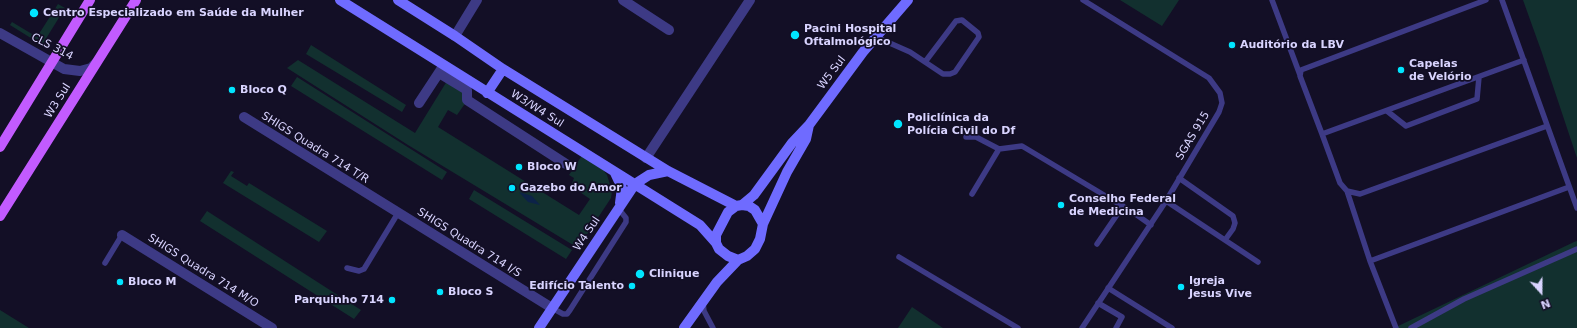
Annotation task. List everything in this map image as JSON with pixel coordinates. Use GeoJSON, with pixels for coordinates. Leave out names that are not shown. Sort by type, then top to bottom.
{"type":"FeatureCollection","features":[{"type":"Feature","properties":{"kind":"main road"},"geometry":{"type":"LineString","coordinates":[[0,147],[53,63],[90,0]]}},
{"type":"Feature","properties":{"kind":"main road","name":"W3 Sul"},"geometry":{"type":"LineString","coordinates":[[0,216],[136,0]]}},
{"type":"Feature","properties":{"kind":"main road","name":"W3/W4 Sul"},"geometry":{"type":"LineString","coordinates":[[340,0],[442,69],[487,93],[700,225],[716,243]]}},
{"type":"Feature","properties":{"kind":"main road","name":"W3/W4 Sul"},"geometry":{"type":"LineString","coordinates":[[398,0],[455,36],[503,69],[646,158],[668,171],[739,206]]}},
{"type":"Feature","properties":{"kind":"main road","name":"W5 Sul"},"geometry":{"type":"LineString","coordinates":[[739,206],[754,195],[792,143],[809,125],[876,37],[908,0]]}},
{"type":"Feature","properties":{"kind":"main road"},"geometry":{"type":"LineString","coordinates":[[487,93],[503,69]]}},
{"type":"Feature","properties":{"kind":"main road","name":"W5 Sul"},"geometry":{"type":"LineString","coordinates":[[763,224],[787,172],[806,139],[809,125]]}},
{"type":"Feature","properties":{"kind":"main road"},"geometry":{"type":"LineString","coordinates":[[614,171],[622,188],[622,197],[618,208]]}},
{"type":"Feature","properties":{"kind":"main road","name":"W4 Sul"},"geometry":{"type":"LineString","coordinates":[[539,328],[635,184],[649,175],[668,171]]}},
{"type":"Feature","properties":{"kind":"main road"},"geometry":{"type":"LineString","coordinates":[[684,328],[717,282],[738,260],[747,256],[754,249],[760,239],[763,224],[760,215],[750,206],[739,206],[728,212],[719,227],[716,243],[723,253],[738,260]]}},
{"type":"Feature","properties":{"kind":"street"},"geometry":{"type":"LineString","coordinates":[[455,36],[477,0]]}},
{"type":"Feature","properties":{"kind":"street"},"geometry":{"type":"LineString","coordinates":[[623,0],[669,30]]}},
{"type":"Feature","properties":{"kind":"street"},"geometry":{"type":"LineString","coordinates":[[646,158],[750,0]]}},
{"type":"Feature","properties":{"kind":"street","name":"CLS 314"},"geometry":{"type":"LineString","coordinates":[[0,33],[64,69],[76,71],[91,68],[95,64]]}},
{"type":"Feature","properties":{"kind":"street"},"geometry":{"type":"LineString","coordinates":[[419,103],[442,69],[467,90],[467,100],[566,164]]}},
{"type":"Feature","properties":{"kind":"street","name":"SHIGS Quadra 714 T/R"},"geometry":{"type":"LineString","coordinates":[[244,118],[374,198]]}},
{"type":"Feature","properties":{"kind":"street","name":"SHIGS Quadra 714 I/S"},"geometry":{"type":"LineString","coordinates":[[374,198],[552,308]]}},
{"type":"Feature","properties":{"kind":"street","name":"SHIGS Quadra 714 M/O"},"geometry":{"type":"LineString","coordinates":[[122,235],[272,328]]}},
{"type":"Feature","properties":{"kind":"lane","name":"SGAS 915"},"geometry":{"type":"LineString","coordinates":[[1082,328],[1166,201],[1220,112],[1222,103],[1220,93],[1216,85],[1204,75],[1083,0]]}},
{"type":"Feature","properties":{"kind":"lane"},"geometry":{"type":"LineString","coordinates":[[1272,0],[1340,183],[1347,192],[1370,261],[1396,328]]}},
{"type":"Feature","properties":{"kind":"lane"},"geometry":{"type":"LineString","coordinates":[[1300,76],[1302,70],[1319,63],[1486,0]]}},
{"type":"Feature","properties":{"kind":"lane"},"geometry":{"type":"LineString","coordinates":[[1502,0],[1577,208]]}},
{"type":"Feature","properties":{"kind":"lane"},"geometry":{"type":"LineString","coordinates":[[876,37],[910,52],[925,62],[943,74],[955,72],[979,37],[978,33],[962,20],[956,21],[925,62]]}},
{"type":"Feature","properties":{"kind":"lane"},"geometry":{"type":"LineString","coordinates":[[1322,134],[1524,60]]}},
{"type":"Feature","properties":{"kind":"lane"},"geometry":{"type":"LineString","coordinates":[[1387,111],[1406,126],[1477,99],[1479,77]]}},
{"type":"Feature","properties":{"kind":"lane"},"geometry":{"type":"LineString","coordinates":[[1347,192],[1360,194],[1547,126]]}},
{"type":"Feature","properties":{"kind":"lane"},"geometry":{"type":"LineString","coordinates":[[966,137],[976,137],[999,149],[1022,146],[1123,206],[1150,225]]}},
{"type":"Feature","properties":{"kind":"lane"},"geometry":{"type":"LineString","coordinates":[[972,194],[999,149]]}},
{"type":"Feature","properties":{"kind":"lane"},"geometry":{"type":"LineString","coordinates":[[1179,178],[1233,216],[1235,223],[1233,229],[1225,240]]}},
{"type":"Feature","properties":{"kind":"lane"},"geometry":{"type":"LineString","coordinates":[[1370,261],[1569,187]]}},
{"type":"Feature","properties":{"kind":"lane"},"geometry":{"type":"LineString","coordinates":[[1166,201],[1258,262]]}},
{"type":"Feature","properties":{"kind":"lane"},"geometry":{"type":"LineString","coordinates":[[1097,244],[1123,206]]}},
{"type":"Feature","properties":{"kind":"lane"},"geometry":{"type":"LineString","coordinates":[[552,308],[562,314],[566,314],[570,310],[626,222],[626,218],[618,208]]}},
{"type":"Feature","properties":{"kind":"lane"},"geometry":{"type":"LineString","coordinates":[[347,268],[359,271],[364,269],[398,213]]}},
{"type":"Feature","properties":{"kind":"lane"},"geometry":{"type":"LineString","coordinates":[[105,263],[122,235]]}},
{"type":"Feature","properties":{"kind":"lane"},"geometry":{"type":"LineString","coordinates":[[1411,328],[1464,299],[1577,249]]}},
{"type":"Feature","properties":{"kind":"lane"},"geometry":{"type":"LineString","coordinates":[[899,257],[1018,328]]}},
{"type":"Feature","properties":{"kind":"lane"},"geometry":{"type":"LineString","coordinates":[[1108,288],[1172,328]]}},
{"type":"Feature","properties":{"kind":"lane"},"geometry":{"type":"LineString","coordinates":[[702,302],[704,311],[713,328]]}},
{"type":"Feature","properties":{"kind":"lane"},"geometry":{"type":"LineString","coordinates":[[1098,303],[1122,317],[1116,328]]}},
{"type":"Feature","properties":{"kind":"green space"},"geometry":{"type":"Polygon","coordinates":[[[1120,0],[1179,0],[1162,26],[1120,0]]]}},
{"type":"Feature","properties":{"kind":"green space"},"geometry":{"type":"Polygon","coordinates":[[[1523,0],[1577,0],[1577,158],[1542,53],[1523,0]]]}},
{"type":"Feature","properties":{"kind":"green space"},"geometry":{"type":"Polygon","coordinates":[[[58,4],[65,8],[42,45],[10,25],[12,22],[37,37],[58,4]]]}},
{"type":"Feature","properties":{"kind":"green space"},"geometry":{"type":"Polygon","coordinates":[[[311,45],[406,105],[402,112],[306,54],[311,45]]]}},
{"type":"Feature","properties":{"kind":"green space"},"geometry":{"type":"Polygon","coordinates":[[[298,60],[415,133],[447,81],[471,95],[457,115],[448,110],[438,127],[579,215],[590,199],[571,186],[574,178],[569,175],[583,154],[601,167],[607,175],[612,191],[611,198],[578,248],[408,145],[287,68],[298,60]]]}},
{"type":"Feature","properties":{"kind":"green space"},"geometry":{"type":"Polygon","coordinates":[[[297,77],[447,172],[442,180],[291,86],[297,77]]]}},
{"type":"Feature","properties":{"kind":"green space"},"geometry":{"type":"Polygon","coordinates":[[[231,171],[234,172],[231,176],[247,186],[249,183],[327,231],[319,242],[223,183],[231,171]]]}},
{"type":"Feature","properties":{"kind":"green space"},"geometry":{"type":"Polygon","coordinates":[[[474,190],[572,250],[566,259],[469,199],[474,190]]]}},
{"type":"Feature","properties":{"kind":"green space"},"geometry":{"type":"Polygon","coordinates":[[[207,211],[361,310],[354,319],[200,221],[207,211]]]}},
{"type":"Feature","properties":{"kind":"green space"},"geometry":{"type":"Polygon","coordinates":[[[1577,241],[1577,328],[1394,328],[1574,242],[1577,241]]]}},
{"type":"Feature","properties":{"kind":"green space"},"geometry":{"type":"Polygon","coordinates":[[[912,307],[943,328],[898,328],[912,307]]]}},
{"type":"Feature","properties":{"kind":"green space"},"geometry":{"type":"Polygon","coordinates":[[[0,310],[29,328],[0,328],[0,310]]]}},
{"type":"Feature","properties":{"kind":"water"},"geometry":{"type":"Polygon","coordinates":[[[519,192],[532,196],[540,205],[528,202],[519,192]]]}},
{"type":"Feature","properties":{"kind":"place","name":"Centro Especializado em Saúde da Mulher"},"geometry":{"type":"Point","coordinates":[34,13]}},
{"type":"Feature","properties":{"kind":"place","name":"Pacini Hospital Oftalmológico"},"geometry":{"type":"Point","coordinates":[795,35]}},
{"type":"Feature","properties":{"kind":"place","name":"Auditório da LBV"},"geometry":{"type":"Point","coordinates":[1232,45]}},
{"type":"Feature","properties":{"kind":"place","name":"Capelas de Velório"},"geometry":{"type":"Point","coordinates":[1401,70]}},
{"type":"Feature","properties":{"kind":"place","name":"Bloco Q"},"geometry":{"type":"Point","coordinates":[232,90]}},
{"type":"Feature","properties":{"kind":"place","name":"Policlínica da Polícia Civil do Df"},"geometry":{"type":"Point","coordinates":[898,124]}},
{"type":"Feature","properties":{"kind":"place","name":"Bloco W"},"geometry":{"type":"Point","coordinates":[519,167]}},
{"type":"Feature","properties":{"kind":"place","name":"Gazebo do Amor"},"geometry":{"type":"Point","coordinates":[512,188]}},
{"type":"Feature","properties":{"kind":"place","name":"Conselho Federal de Medicina"},"geometry":{"type":"Point","coordinates":[1061,205]}},
{"type":"Feature","properties":{"kind":"place","name":"Clinique"},"geometry":{"type":"Point","coordinates":[640,274]}},
{"type":"Feature","properties":{"kind":"place","name":"Bloco M"},"geometry":{"type":"Point","coordinates":[120,282]}},
{"type":"Feature","properties":{"kind":"place","name":"Edifício Talento"},"geometry":{"type":"Point","coordinates":[632,286]}},
{"type":"Feature","properties":{"kind":"place","name":"Igreja Jesus Vive"},"geometry":{"type":"Point","coordinates":[1181,287]}},
{"type":"Feature","properties":{"kind":"place","name":"Bloco S"},"geometry":{"type":"Point","coordinates":[440,292]}},
{"type":"Feature","properties":{"kind":"place","name":"Parquinho 714"},"geometry":{"type":"Point","coordinates":[392,300]}}]}
